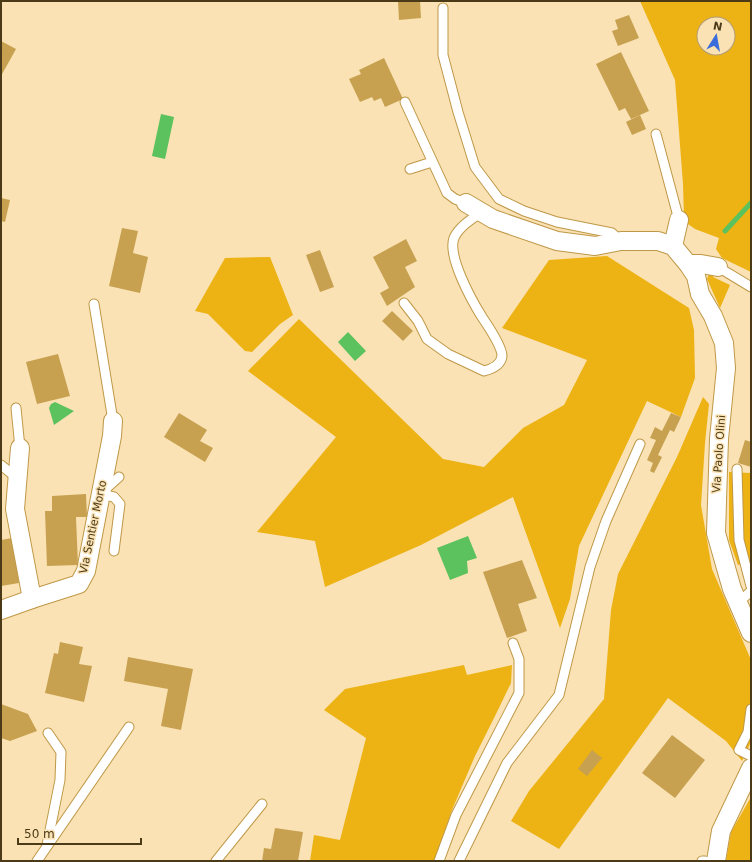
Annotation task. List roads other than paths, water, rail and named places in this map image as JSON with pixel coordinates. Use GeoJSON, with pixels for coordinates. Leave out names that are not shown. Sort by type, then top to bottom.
{"type":"FeatureCollection","features":[{"type":"Feature","properties":{"kind":"street"},"geometry":{"type":"LineString","coordinates":[[466,203],[493,219],[557,241],[595,246],[621,241],[658,241],[673,246],[692,270],[718,267]]}},
{"type":"Feature","properties":{"kind":"street"},"geometry":{"type":"LineString","coordinates":[[673,246],[680,220]]}},
{"type":"Feature","properties":{"kind":"street","name":"Via Paolo Olini"},"geometry":{"type":"LineString","coordinates":[[692,270],[700,294],[713,316],[724,343],[726,368],[719,440],[716,533],[732,589],[751,633]]}},
{"type":"Feature","properties":{"kind":"street","name":"Via Sentier Morto"},"geometry":{"type":"LineString","coordinates":[[1,610],[79,584],[86,571],[112,436],[113,421]]}},
{"type":"Feature","properties":{"kind":"street"},"geometry":{"type":"LineString","coordinates":[[20,448],[15,509],[32,599]]}},
{"type":"Feature","properties":{"kind":"street"},"geometry":{"type":"LineString","coordinates":[[716,861],[721,831],[751,768]]}},
{"type":"Feature","properties":{"kind":"lane"},"geometry":{"type":"LineString","coordinates":[[443,8],[443,55],[458,112],[475,167],[495,194],[499,199],[524,210],[557,222],[612,233],[621,241]]}},
{"type":"Feature","properties":{"kind":"lane"},"geometry":{"type":"LineString","coordinates":[[405,102],[447,193],[455,199],[466,203]]}},
{"type":"Feature","properties":{"kind":"lane"},"geometry":{"type":"LineString","coordinates":[[656,134],[680,220]]}},
{"type":"Feature","properties":{"kind":"lane"},"geometry":{"type":"LineString","coordinates":[[410,169],[432,162]]}},
{"type":"Feature","properties":{"kind":"lane"},"geometry":{"type":"LineString","coordinates":[[404,304],[418,321],[428,339],[448,354],[484,371],[494,368],[499,363],[502,355],[497,341],[476,308],[456,265],[453,249],[454,237],[465,224],[481,213]]}},
{"type":"Feature","properties":{"kind":"lane"},"geometry":{"type":"LineString","coordinates":[[718,267],[751,286]]}},
{"type":"Feature","properties":{"kind":"lane"},"geometry":{"type":"LineString","coordinates":[[94,304],[113,421]]}},
{"type":"Feature","properties":{"kind":"lane"},"geometry":{"type":"LineString","coordinates":[[16,408],[20,448]]}},
{"type":"Feature","properties":{"kind":"lane"},"geometry":{"type":"LineString","coordinates":[[459,861],[507,762],[559,695],[590,567],[606,521],[640,444]]}},
{"type":"Feature","properties":{"kind":"lane"},"geometry":{"type":"LineString","coordinates":[[1,465],[18,479]]}},
{"type":"Feature","properties":{"kind":"lane"},"geometry":{"type":"LineString","coordinates":[[737,469],[739,540],[751,586]]}},
{"type":"Feature","properties":{"kind":"lane"},"geometry":{"type":"LineString","coordinates":[[100,494],[119,477]]}},
{"type":"Feature","properties":{"kind":"lane"},"geometry":{"type":"LineString","coordinates":[[100,494],[114,497],[120,504],[114,551]]}},
{"type":"Feature","properties":{"kind":"lane"},"geometry":{"type":"LineString","coordinates":[[738,604],[751,591]]}},
{"type":"Feature","properties":{"kind":"lane"},"geometry":{"type":"LineString","coordinates":[[438,861],[456,815],[519,693],[519,659],[513,643]]}},
{"type":"Feature","properties":{"kind":"lane"},"geometry":{"type":"LineString","coordinates":[[750,708],[748,732],[740,750],[751,756]]}},
{"type":"Feature","properties":{"kind":"lane"},"geometry":{"type":"LineString","coordinates":[[38,861],[130,727]]}},
{"type":"Feature","properties":{"kind":"lane"},"geometry":{"type":"LineString","coordinates":[[46,849],[60,780],[61,752],[48,733]]}},
{"type":"Feature","properties":{"kind":"lane"},"geometry":{"type":"LineString","coordinates":[[216,861],[262,804]]}},
{"type":"Feature","properties":{"kind":"waterway"},"geometry":{"type":"LineString","coordinates":[[725,231],[751,203]]}}]}
